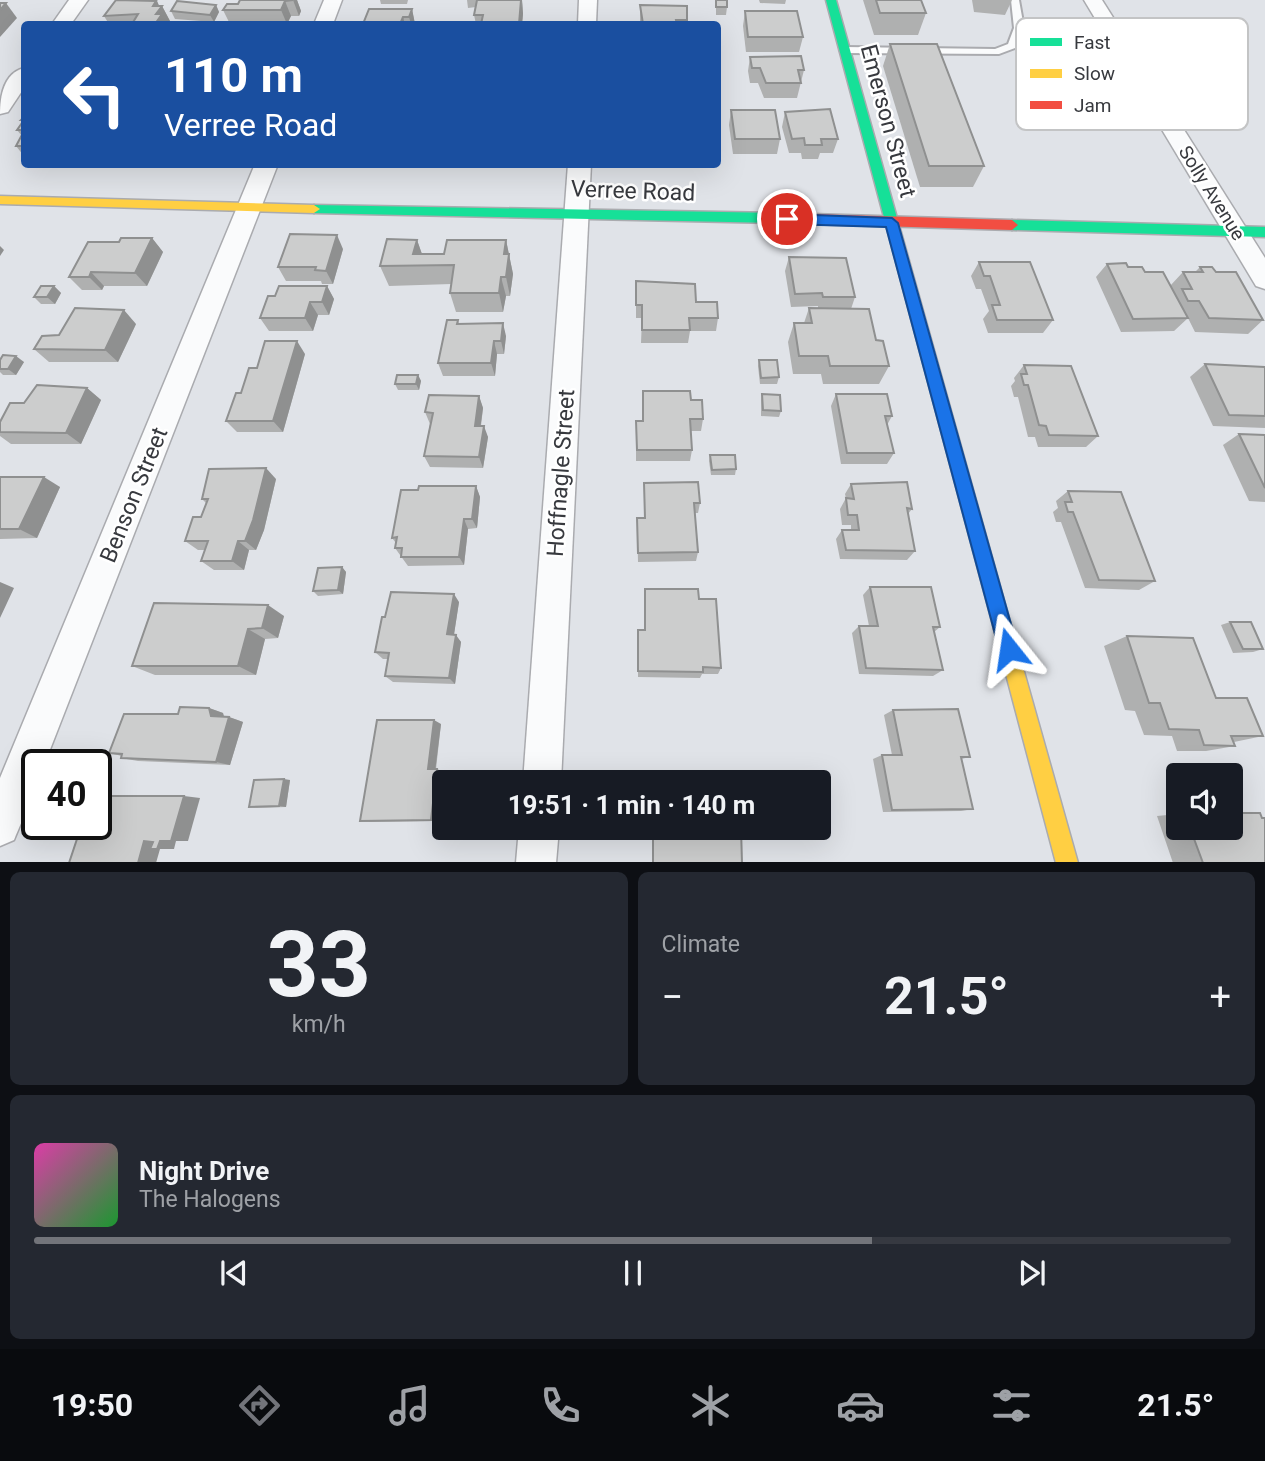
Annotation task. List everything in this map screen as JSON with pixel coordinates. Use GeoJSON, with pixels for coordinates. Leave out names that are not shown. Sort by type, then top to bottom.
{"type":"FeatureCollection","features":[{"type":"Feature","properties":{"kind":"main road","name":"Emerson Street"},"geometry":{"type":"LineString","coordinates":[[831,0],[1067,862]]}},
{"type":"Feature","properties":{"kind":"main road","name":"Verree Road"},"geometry":{"type":"LineString","coordinates":[[0,200],[250,208],[578,212],[1265,232]]}},
{"type":"Feature","properties":{"kind":"street"},"geometry":{"type":"LineString","coordinates":[[63,21],[79,0]]}},
{"type":"Feature","properties":{"kind":"street"},"geometry":{"type":"LineString","coordinates":[[325,21],[334,0]]}},
{"type":"Feature","properties":{"kind":"street"},"geometry":{"type":"LineString","coordinates":[[587,21],[588,0]]}},
{"type":"Feature","properties":{"kind":"street","name":"Solly Avenue"},"geometry":{"type":"LineString","coordinates":[[1093,0],[1104,18]]}},
{"type":"Feature","properties":{"kind":"street"},"geometry":{"type":"LineString","coordinates":[[0,107],[21,78]]}},
{"type":"Feature","properties":{"kind":"street","name":"Solly Avenue"},"geometry":{"type":"LineString","coordinates":[[1173,130],[1265,279]]}},
{"type":"Feature","properties":{"kind":"street","name":"Benson Street"},"geometry":{"type":"LineString","coordinates":[[0,826],[265,168]]}},
{"type":"Feature","properties":{"kind":"street","name":"Hoffnagle Street"},"geometry":{"type":"LineString","coordinates":[[542,770],[580,168]]}},
{"type":"Feature","properties":{"kind":"street"},"geometry":{"type":"LineString","coordinates":[[537,862],[538,840]]}},
{"type":"Feature","properties":{"kind":"lane"},"geometry":{"type":"LineString","coordinates":[[1015,0],[1018,18]]}},
{"type":"Feature","properties":{"kind":"lane"},"geometry":{"type":"LineString","coordinates":[[845,50],[996,52],[1012,46],[1016,36]]}},
{"type":"Feature","properties":{"kind":"building"},"geometry":{"type":"Polygon","coordinates":[[[116,0],[156,1],[153,6],[162,6],[156,14],[162,14],[157,21],[134,21],[138,14],[104,16],[116,0]]]}},
{"type":"Feature","properties":{"kind":"building"},"geometry":{"type":"Polygon","coordinates":[[[240,0],[293,0],[285,1],[281,10],[223,10],[227,4],[238,4],[240,0]]]}},
{"type":"Feature","properties":{"kind":"building"},"geometry":{"type":"Polygon","coordinates":[[[477,0],[521,0],[519,21],[482,21],[483,15],[474,15],[477,0]]]}},
{"type":"Feature","properties":{"kind":"building"},"geometry":{"type":"Polygon","coordinates":[[[716,0],[727,0],[727,7],[716,7],[716,0]]]}},
{"type":"Feature","properties":{"kind":"building"},"geometry":{"type":"Polygon","coordinates":[[[876,0],[921,0],[926,13],[880,13],[876,0]]]}},
{"type":"Feature","properties":{"kind":"building"},"geometry":{"type":"Polygon","coordinates":[[[177,1],[216,5],[210,15],[171,11],[177,1]]]}},
{"type":"Feature","properties":{"kind":"building"},"geometry":{"type":"Polygon","coordinates":[[[640,5],[687,6],[687,20],[643,21],[640,5]]]}},
{"type":"Feature","properties":{"kind":"building"},"geometry":{"type":"Polygon","coordinates":[[[369,9],[412,9],[409,17],[403,17],[401,21],[364,21],[369,9]]]}},
{"type":"Feature","properties":{"kind":"building"},"geometry":{"type":"Polygon","coordinates":[[[745,11],[797,11],[803,37],[748,37],[745,11]]]}},
{"type":"Feature","properties":{"kind":"building"},"geometry":{"type":"Polygon","coordinates":[[[890,44],[937,44],[984,166],[929,166],[890,44]]]}},
{"type":"Feature","properties":{"kind":"building"},"geometry":{"type":"Polygon","coordinates":[[[801,56],[804,70],[798,70],[801,83],[766,83],[760,68],[752,68],[750,57],[801,56]]]}},
{"type":"Feature","properties":{"kind":"building"},"geometry":{"type":"Polygon","coordinates":[[[830,109],[838,139],[821,139],[822,145],[805,145],[804,138],[792,139],[785,112],[830,109]]]}},
{"type":"Feature","properties":{"kind":"building"},"geometry":{"type":"Polygon","coordinates":[[[731,110],[775,110],[780,139],[735,139],[731,110]]]}},
{"type":"Feature","properties":{"kind":"building"},"geometry":{"type":"Polygon","coordinates":[[[290,234],[337,235],[326,271],[315,270],[316,267],[278,267],[290,234]]]}},
{"type":"Feature","properties":{"kind":"building"},"geometry":{"type":"Polygon","coordinates":[[[121,238],[152,238],[135,273],[91,272],[89,277],[69,277],[88,242],[119,242],[121,238]]]}},
{"type":"Feature","properties":{"kind":"building"},"geometry":{"type":"Polygon","coordinates":[[[387,239],[417,240],[413,254],[444,254],[447,240],[506,240],[504,254],[509,254],[506,277],[501,277],[499,293],[450,293],[454,265],[380,266],[387,239]]]}},
{"type":"Feature","properties":{"kind":"building"},"geometry":{"type":"Polygon","coordinates":[[[789,257],[846,258],[855,297],[823,297],[822,293],[795,294],[789,257]]]}},
{"type":"Feature","properties":{"kind":"building"},"geometry":{"type":"Polygon","coordinates":[[[979,262],[1030,262],[1053,320],[997,320],[992,305],[1000,305],[990,276],[984,276],[979,262]]]}},
{"type":"Feature","properties":{"kind":"building"},"geometry":{"type":"Polygon","coordinates":[[[1126,263],[1128,267],[1142,267],[1145,272],[1163,272],[1188,318],[1133,319],[1107,264],[1126,263]]]}},
{"type":"Feature","properties":{"kind":"building"},"geometry":{"type":"Polygon","coordinates":[[[1200,267],[1212,267],[1216,272],[1236,272],[1263,320],[1209,318],[1199,301],[1188,301],[1182,289],[1192,289],[1183,272],[1203,272],[1200,267]]]}},
{"type":"Feature","properties":{"kind":"building"},"geometry":{"type":"Polygon","coordinates":[[[636,281],[695,284],[696,302],[717,302],[718,318],[689,318],[690,330],[642,330],[642,305],[636,305],[636,281]]]}},
{"type":"Feature","properties":{"kind":"building"},"geometry":{"type":"Polygon","coordinates":[[[41,286],[54,286],[47,297],[34,297],[41,286]]]}},
{"type":"Feature","properties":{"kind":"building"},"geometry":{"type":"Polygon","coordinates":[[[279,286],[327,286],[322,302],[310,302],[305,318],[260,318],[268,296],[275,296],[279,286]]]}},
{"type":"Feature","properties":{"kind":"building"},"geometry":{"type":"Polygon","coordinates":[[[75,308],[124,310],[105,350],[34,349],[42,336],[59,335],[75,308]]]}},
{"type":"Feature","properties":{"kind":"building"},"geometry":{"type":"Polygon","coordinates":[[[809,308],[869,309],[876,340],[883,341],[889,366],[830,366],[828,356],[799,356],[794,323],[812,323],[809,308]]]}},
{"type":"Feature","properties":{"kind":"building"},"geometry":{"type":"Polygon","coordinates":[[[447,320],[458,320],[457,324],[503,323],[501,341],[494,341],[491,363],[438,363],[447,320]]]}},
{"type":"Feature","properties":{"kind":"building"},"geometry":{"type":"Polygon","coordinates":[[[265,341],[297,341],[273,421],[226,421],[236,393],[241,393],[249,368],[257,368],[265,341]]]}},
{"type":"Feature","properties":{"kind":"building"},"geometry":{"type":"Polygon","coordinates":[[[3,355],[16,356],[8,369],[0,369],[3,355]]]}},
{"type":"Feature","properties":{"kind":"building"},"geometry":{"type":"Polygon","coordinates":[[[759,360],[777,360],[779,377],[761,378],[759,360]]]}},
{"type":"Feature","properties":{"kind":"building"},"geometry":{"type":"Polygon","coordinates":[[[1205,364],[1265,367],[1265,416],[1229,415],[1205,364]]]}},
{"type":"Feature","properties":{"kind":"building"},"geometry":{"type":"Polygon","coordinates":[[[1024,365],[1071,366],[1098,436],[1049,435],[1046,426],[1039,425],[1028,385],[1024,385],[1021,374],[1027,374],[1024,365]]]}},
{"type":"Feature","properties":{"kind":"building"},"geometry":{"type":"Polygon","coordinates":[[[397,375],[418,375],[416,384],[395,384],[397,375]]]}},
{"type":"Feature","properties":{"kind":"building"},"geometry":{"type":"Polygon","coordinates":[[[37,385],[87,388],[66,433],[0,432],[0,422],[10,403],[24,403],[37,385]]]}},
{"type":"Feature","properties":{"kind":"building"},"geometry":{"type":"Polygon","coordinates":[[[643,391],[690,391],[691,400],[702,400],[703,419],[690,419],[692,450],[637,450],[636,421],[643,421],[643,391]]]}},
{"type":"Feature","properties":{"kind":"building"},"geometry":{"type":"Polygon","coordinates":[[[762,394],[780,395],[781,411],[763,410],[762,394]]]}},
{"type":"Feature","properties":{"kind":"building"},"geometry":{"type":"Polygon","coordinates":[[[836,394],[887,394],[892,416],[885,416],[894,453],[847,453],[836,394]]]}},
{"type":"Feature","properties":{"kind":"building"},"geometry":{"type":"Polygon","coordinates":[[[429,395],[479,396],[475,426],[484,426],[479,457],[424,456],[433,413],[425,412],[429,395]]]}},
{"type":"Feature","properties":{"kind":"building"},"geometry":{"type":"Polygon","coordinates":[[[1239,434],[1265,435],[1265,488],[1239,434]]]}},
{"type":"Feature","properties":{"kind":"building"},"geometry":{"type":"Polygon","coordinates":[[[710,455],[735,455],[736,469],[712,470],[710,455]]]}},
{"type":"Feature","properties":{"kind":"building"},"geometry":{"type":"Polygon","coordinates":[[[266,468],[253,520],[245,541],[238,541],[232,561],[201,561],[208,541],[185,541],[193,517],[201,517],[208,499],[202,499],[209,469],[266,468]]]}},
{"type":"Feature","properties":{"kind":"building"},"geometry":{"type":"Polygon","coordinates":[[[0,477],[44,477],[19,529],[0,529],[0,477]]]}},
{"type":"Feature","properties":{"kind":"building"},"geometry":{"type":"Polygon","coordinates":[[[698,482],[700,503],[694,503],[698,552],[638,553],[637,518],[645,518],[644,483],[698,482]]]}},
{"type":"Feature","properties":{"kind":"building"},"geometry":{"type":"Polygon","coordinates":[[[907,482],[912,509],[907,508],[915,551],[846,550],[842,530],[859,530],[857,515],[848,515],[846,498],[854,499],[851,484],[907,482]]]}},
{"type":"Feature","properties":{"kind":"building"},"geometry":{"type":"Polygon","coordinates":[[[419,486],[476,486],[472,519],[464,519],[459,557],[401,557],[402,548],[395,548],[397,537],[392,538],[401,490],[418,490],[419,486]]]}},
{"type":"Feature","properties":{"kind":"building"},"geometry":{"type":"Polygon","coordinates":[[[1068,491],[1121,492],[1155,581],[1099,580],[1073,512],[1068,512],[1065,502],[1072,502],[1068,491]]]}},
{"type":"Feature","properties":{"kind":"building"},"geometry":{"type":"Polygon","coordinates":[[[342,567],[338,590],[313,591],[318,568],[342,567]]]}},
{"type":"Feature","properties":{"kind":"building"},"geometry":{"type":"Polygon","coordinates":[[[870,587],[931,587],[940,627],[933,627],[943,670],[866,668],[859,626],[878,626],[870,587]]]}},
{"type":"Feature","properties":{"kind":"building"},"geometry":{"type":"Polygon","coordinates":[[[645,589],[698,589],[699,599],[716,599],[721,668],[703,667],[703,672],[638,671],[638,630],[645,630],[645,589]]]}},
{"type":"Feature","properties":{"kind":"building"},"geometry":{"type":"Polygon","coordinates":[[[391,592],[454,594],[447,634],[456,635],[449,678],[385,676],[389,653],[375,652],[382,617],[385,617],[391,592]]]}},
{"type":"Feature","properties":{"kind":"building"},"geometry":{"type":"Polygon","coordinates":[[[154,603],[268,605],[262,628],[248,629],[238,666],[132,666],[154,603]]]}},
{"type":"Feature","properties":{"kind":"building"},"geometry":{"type":"Polygon","coordinates":[[[1230,622],[1251,622],[1263,649],[1243,649],[1230,622]]]}},
{"type":"Feature","properties":{"kind":"building"},"geometry":{"type":"Polygon","coordinates":[[[1127,636],[1193,638],[1216,698],[1247,698],[1263,736],[1231,736],[1235,746],[1204,745],[1199,730],[1169,729],[1160,703],[1149,703],[1127,636]]]}},
{"type":"Feature","properties":{"kind":"building"},"geometry":{"type":"Polygon","coordinates":[[[180,707],[209,708],[211,716],[229,717],[216,762],[121,758],[122,754],[112,753],[111,749],[124,714],[178,714],[180,707]]]}},
{"type":"Feature","properties":{"kind":"building"},"geometry":{"type":"Polygon","coordinates":[[[958,709],[970,757],[961,757],[973,809],[892,810],[882,755],[902,755],[893,710],[958,709]]]}},
{"type":"Feature","properties":{"kind":"building"},"geometry":{"type":"Polygon","coordinates":[[[377,720],[434,720],[428,769],[437,769],[432,770],[431,820],[360,821],[377,720]]]}},
{"type":"Feature","properties":{"kind":"building"},"geometry":{"type":"Polygon","coordinates":[[[284,779],[279,806],[249,807],[254,780],[284,779]]]}},
{"type":"Feature","properties":{"kind":"building"},"geometry":{"type":"Polygon","coordinates":[[[112,796],[184,796],[171,841],[160,841],[157,849],[150,849],[153,842],[144,841],[138,862],[69,862],[77,840],[112,840],[112,796]]]}},
{"type":"Feature","properties":{"kind":"building"},"geometry":{"type":"Polygon","coordinates":[[[1243,813],[1260,813],[1262,818],[1265,818],[1265,862],[1203,862],[1194,840],[1243,840],[1243,813]]]}},
{"type":"Feature","properties":{"kind":"building"},"geometry":{"type":"Polygon","coordinates":[[[653,840],[741,840],[742,862],[653,862],[653,840]]]}},
{"type":"Feature","properties":{"kind":"traffic: fast"},"geometry":{"type":"LineString","coordinates":[[831,0],[1003,629]]}},
{"type":"Feature","properties":{"kind":"traffic: fast"},"geometry":{"type":"LineString","coordinates":[[314,209],[777,218]]}},
{"type":"Feature","properties":{"kind":"traffic: fast"},"geometry":{"type":"LineString","coordinates":[[1012,225],[1265,232]]}},
{"type":"Feature","properties":{"kind":"traffic: slow"},"geometry":{"type":"LineString","coordinates":[[0,200],[314,209]]}},
{"type":"Feature","properties":{"kind":"traffic: slow"},"geometry":{"type":"LineString","coordinates":[[1003,629],[1067,862]]}},
{"type":"Feature","properties":{"kind":"traffic: jam"},"geometry":{"type":"LineString","coordinates":[[777,218],[1012,225]]}},
{"type":"Feature","properties":{"kind":"route"},"geometry":{"type":"LineString","coordinates":[[787,219],[892,223],[1009,649]]}}]}
